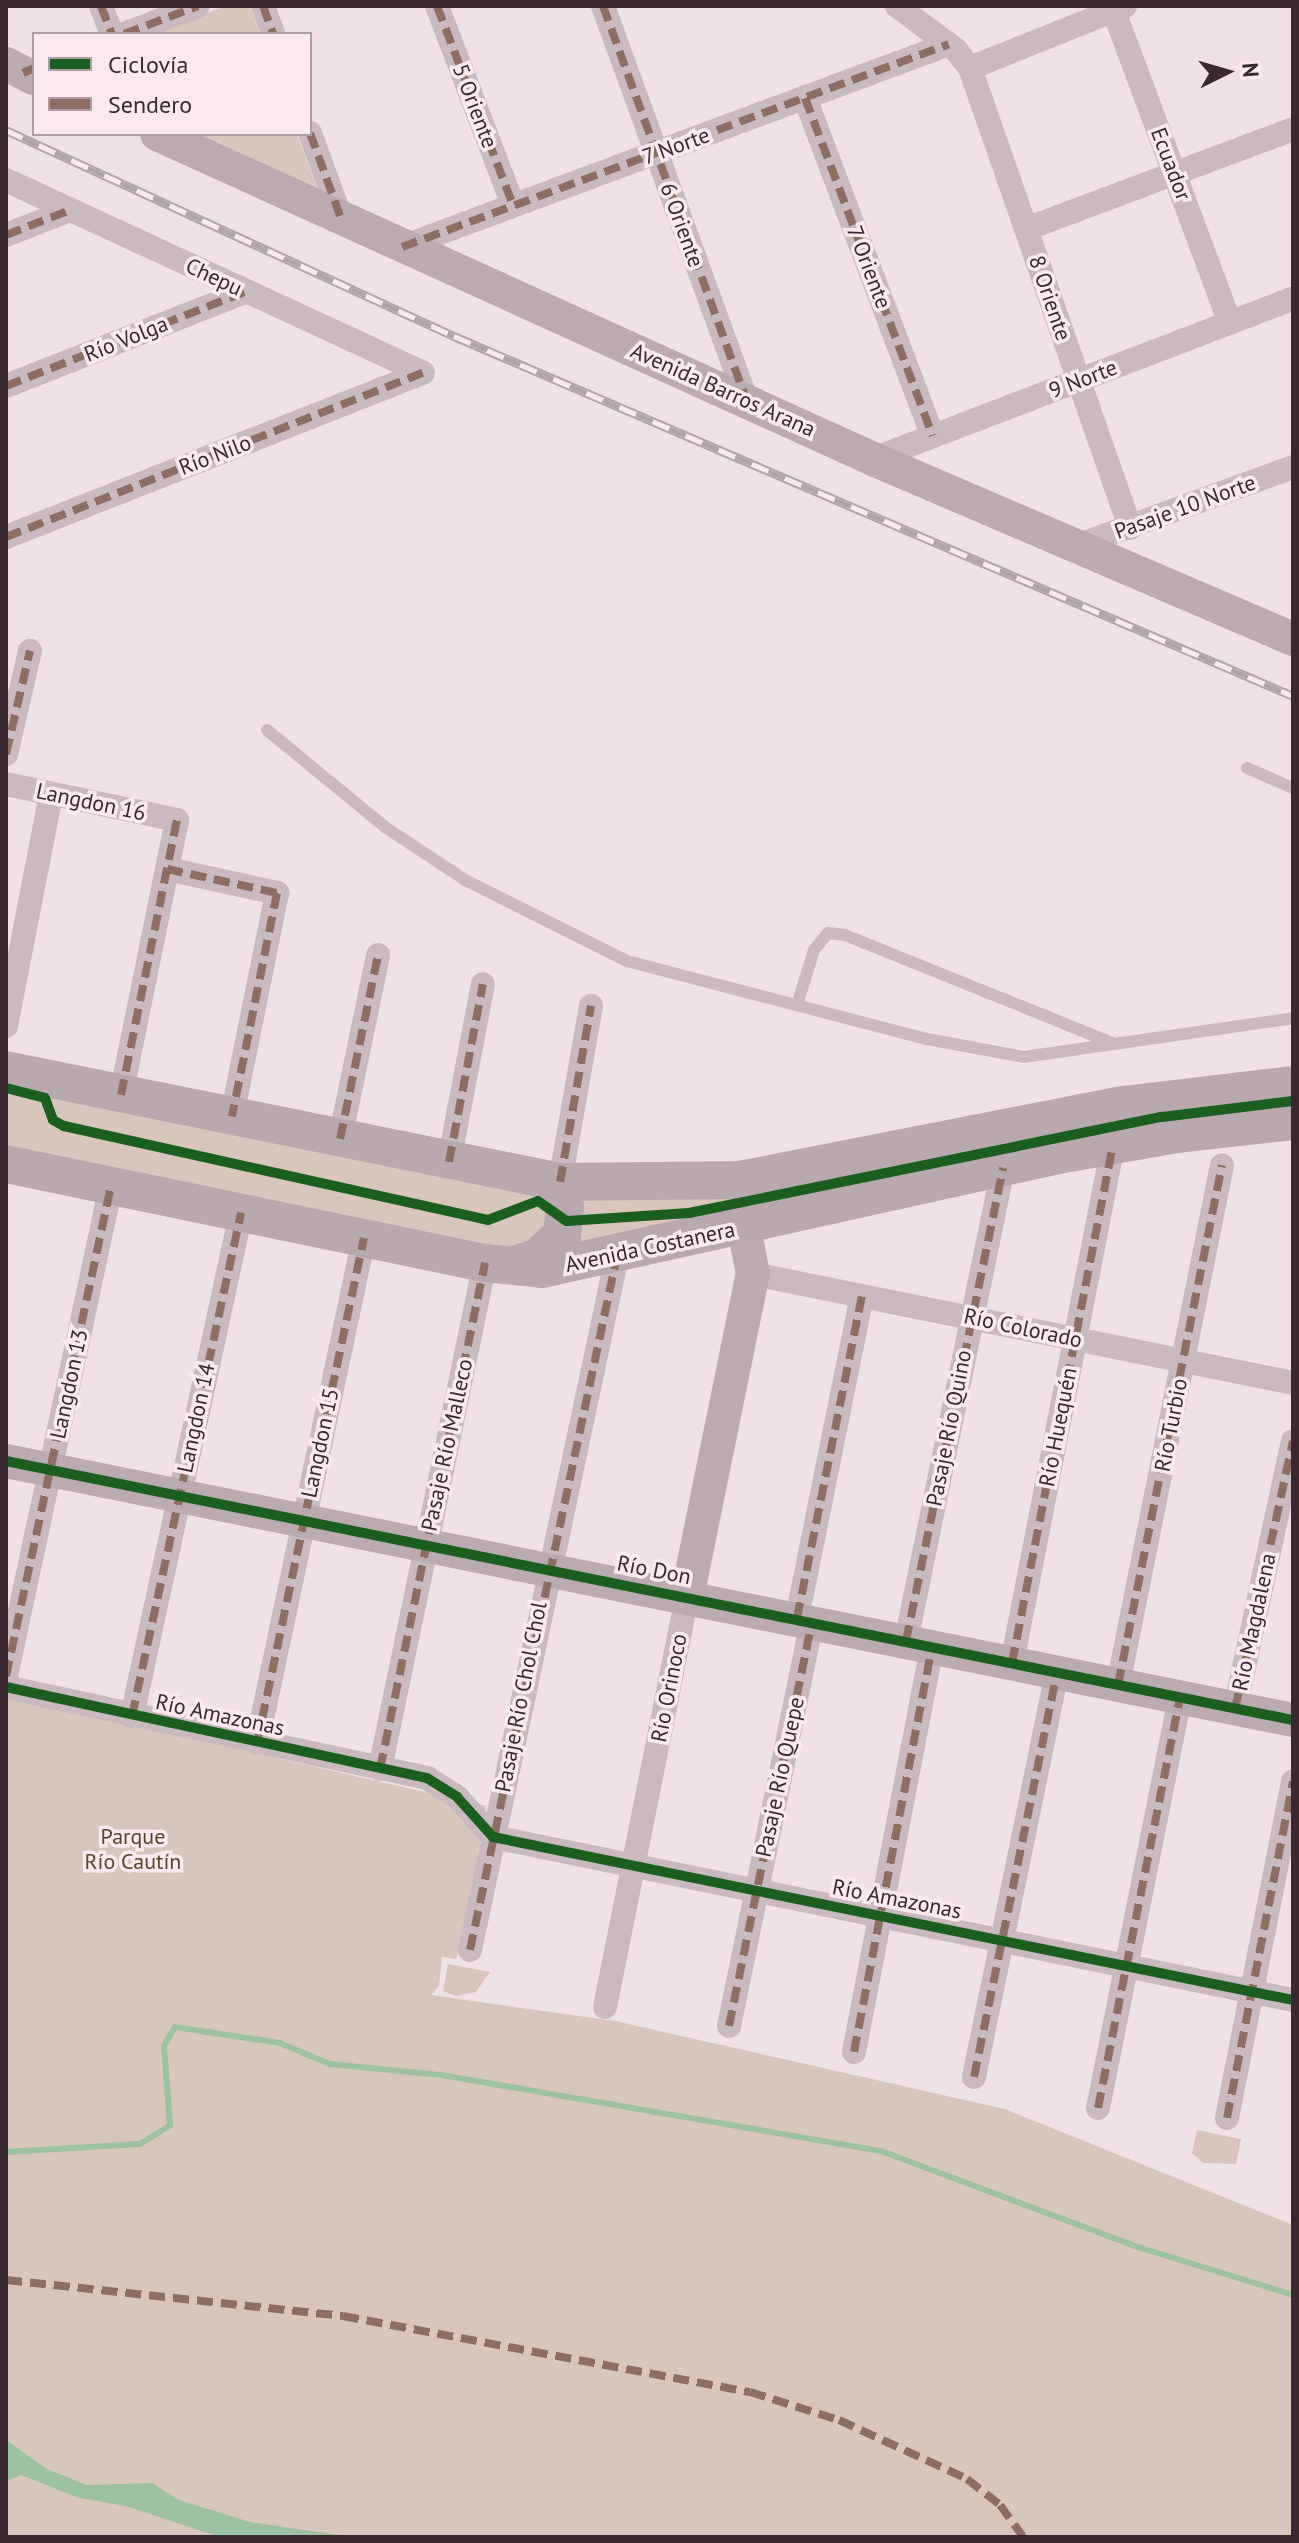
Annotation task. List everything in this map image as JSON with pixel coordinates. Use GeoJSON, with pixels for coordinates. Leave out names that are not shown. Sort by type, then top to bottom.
{"type":"FeatureCollection","features":[{"type":"Feature","properties":{"kind":"main road"},"geometry":{"type":"LineString","coordinates":[[6,1070],[554,1181],[740,1180],[1123,1105],[1293,1085]]}},
{"type":"Feature","properties":{"kind":"main road","name":"Avenida Costanera"},"geometry":{"type":"LineString","coordinates":[[6,1164],[364,1238],[498,1264],[542,1269],[617,1256],[1113,1145],[1293,1121]]}},
{"type":"Feature","properties":{"kind":"main road"},"geometry":{"type":"LineString","coordinates":[[498,1264],[538,1257],[562,1235],[565,1207],[554,1181]]}},
{"type":"Feature","properties":{"kind":"street"},"geometry":{"type":"LineString","coordinates":[[101,6],[111,32]]}},
{"type":"Feature","properties":{"kind":"street"},"geometry":{"type":"LineString","coordinates":[[129,32],[198,6]]}},
{"type":"Feature","properties":{"kind":"street"},"geometry":{"type":"LineString","coordinates":[[263,6],[272,32]]}},
{"type":"Feature","properties":{"kind":"street","name":"5 Oriente"},"geometry":{"type":"LineString","coordinates":[[437,6],[513,205]]}},
{"type":"Feature","properties":{"kind":"street","name":"6 Oriente"},"geometry":{"type":"LineString","coordinates":[[603,6],[746,399]]}},
{"type":"Feature","properties":{"kind":"street"},"geometry":{"type":"LineString","coordinates":[[897,6],[949,44],[970,68],[1117,8]]}},
{"type":"Feature","properties":{"kind":"street","name":"Ecuador"},"geometry":{"type":"LineString","coordinates":[[1117,8],[1230,323]]}},
{"type":"Feature","properties":{"kind":"street","name":"7 Norte"},"geometry":{"type":"LineString","coordinates":[[402,247],[949,44]]}},
{"type":"Feature","properties":{"kind":"street","name":"8 Oriente"},"geometry":{"type":"LineString","coordinates":[[970,68],[1130,528]]}},
{"type":"Feature","properties":{"kind":"street","name":"7 Oriente"},"geometry":{"type":"LineString","coordinates":[[805,98],[933,436]]}},
{"type":"Feature","properties":{"kind":"street"},"geometry":{"type":"LineString","coordinates":[[1026,229],[1293,129]]}},
{"type":"Feature","properties":{"kind":"street","name":"Avenida Barros Arana"},"geometry":{"type":"LineString","coordinates":[[161,136],[873,459],[1293,639]]}},
{"type":"Feature","properties":{"kind":"street"},"geometry":{"type":"LineString","coordinates":[[311,136],[341,218]]}},
{"type":"Feature","properties":{"kind":"street","name":"Chepu"},"geometry":{"type":"LineString","coordinates":[[6,180],[423,373]]}},
{"type":"Feature","properties":{"kind":"street"},"geometry":{"type":"LineString","coordinates":[[6,235],[70,210]]}},
{"type":"Feature","properties":{"kind":"street","name":"Río Volga"},"geometry":{"type":"LineString","coordinates":[[6,386],[245,292]]}},
{"type":"Feature","properties":{"kind":"street","name":"9 Norte"},"geometry":{"type":"LineString","coordinates":[[873,459],[1293,299]]}},
{"type":"Feature","properties":{"kind":"street","name":"Río Nilo"},"geometry":{"type":"LineString","coordinates":[[6,537],[423,373]]}},
{"type":"Feature","properties":{"kind":"street","name":"Pasaje 10 Norte"},"geometry":{"type":"LineString","coordinates":[[1076,546],[1293,467]]}},
{"type":"Feature","properties":{"kind":"street"},"geometry":{"type":"LineString","coordinates":[[6,754],[30,651]]}},
{"type":"Feature","properties":{"kind":"street","name":"Langdon 16"},"geometry":{"type":"LineString","coordinates":[[6,784],[177,820],[167,869]]}},
{"type":"Feature","properties":{"kind":"street"},"geometry":{"type":"LineString","coordinates":[[6,1026],[51,794]]}},
{"type":"Feature","properties":{"kind":"street"},"geometry":{"type":"LineString","coordinates":[[121,1095],[167,869],[277,893],[232,1117]]}},
{"type":"Feature","properties":{"kind":"street"},"geometry":{"type":"LineString","coordinates":[[340,1139],[378,955]]}},
{"type":"Feature","properties":{"kind":"street"},"geometry":{"type":"LineString","coordinates":[[449,1162],[483,984]]}},
{"type":"Feature","properties":{"kind":"street"},"geometry":{"type":"LineString","coordinates":[[554,1181],[591,1006]]}},
{"type":"Feature","properties":{"kind":"street","name":"Río Huequén"},"geometry":{"type":"LineString","coordinates":[[1012,1663],[1113,1145]]}},
{"type":"Feature","properties":{"kind":"street","name":"Río Turbio"},"geometry":{"type":"LineString","coordinates":[[1118,1685],[1222,1165]]}},
{"type":"Feature","properties":{"kind":"street","name":"Pasaje Río Quino"},"geometry":{"type":"LineString","coordinates":[[854,2052],[880,1916],[971,1317],[1003,1168]]}},
{"type":"Feature","properties":{"kind":"street","name":"Langdon 13"},"geometry":{"type":"LineString","coordinates":[[6,1676],[111,1186]]}},
{"type":"Feature","properties":{"kind":"street","name":"Langdon 14"},"geometry":{"type":"LineString","coordinates":[[132,1716],[241,1213]]}},
{"type":"Feature","properties":{"kind":"street","name":"Río Orinoco"},"geometry":{"type":"LineString","coordinates":[[605,2007],[753,1274],[744,1228]]}},
{"type":"Feature","properties":{"kind":"street","name":"Langdon 15"},"geometry":{"type":"LineString","coordinates":[[257,1743],[364,1238]]}},
{"type":"Feature","properties":{"kind":"street","name":"Pasaje Río Chol Chol"},"geometry":{"type":"LineString","coordinates":[[470,1950],[547,1569],[617,1256]]}},
{"type":"Feature","properties":{"kind":"street","name":"Pasaje Río Malleco"},"geometry":{"type":"LineString","coordinates":[[380,1769],[427,1544],[498,1264]]}},
{"type":"Feature","properties":{"kind":"street","name":"Río Colorado"},"geometry":{"type":"LineString","coordinates":[[753,1274],[1293,1383]]}},
{"type":"Feature","properties":{"kind":"street","name":"Pasaje Río Quepe"},"geometry":{"type":"LineString","coordinates":[[729,2026],[757,1891],[862,1296]]}},
{"type":"Feature","properties":{"kind":"street","name":"Río Magdalena"},"geometry":{"type":"LineString","coordinates":[[1235,1709],[1293,1441]]}},
{"type":"Feature","properties":{"kind":"street","name":"Río Don"},"geometry":{"type":"LineString","coordinates":[[6,1461],[1293,1720]]}},
{"type":"Feature","properties":{"kind":"street"},"geometry":{"type":"LineString","coordinates":[[974,2077],[1057,1672]]}},
{"type":"Feature","properties":{"kind":"street","name":"Río Amazonas"},"geometry":{"type":"LineString","coordinates":[[6,1687],[427,1778],[457,1797],[493,1837],[1293,2000]]}},
{"type":"Feature","properties":{"kind":"street"},"geometry":{"type":"LineString","coordinates":[[1098,2108],[1180,1697]]}},
{"type":"Feature","properties":{"kind":"street"},"geometry":{"type":"LineString","coordinates":[[1227,2118],[1293,1781]]}},
{"type":"Feature","properties":{"kind":"lane"},"geometry":{"type":"LineString","coordinates":[[267,730],[385,827],[467,881],[627,961],[993,1054],[1024,1057],[1293,1018]]}},
{"type":"Feature","properties":{"kind":"lane"},"geometry":{"type":"LineString","coordinates":[[1247,768],[1293,788]]}},
{"type":"Feature","properties":{"kind":"lane"},"geometry":{"type":"LineString","coordinates":[[797,1005],[814,950],[828,933],[845,935],[1115,1045]]}},
{"type":"Feature","properties":{"kind":"green space"},"geometry":{"type":"Polygon","coordinates":[[[226,6],[250,6],[259,32],[155,32],[226,6]]]}},
{"type":"Feature","properties":{"kind":"green space"},"geometry":{"type":"Polygon","coordinates":[[[191,136],[298,136],[319,194],[191,136]]]}},
{"type":"Feature","properties":{"kind":"green space"},"geometry":{"type":"Polygon","coordinates":[[[6,1075],[560,1187],[736,1184],[739,1225],[542,1264],[6,1160],[6,1075]]]}},
{"type":"Feature","properties":{"kind":"green space","name":"Parque Río Cautín"},"geometry":{"type":"Polygon","coordinates":[[[6,1696],[486,1806],[466,1928],[456,1959],[442,1957],[439,1986],[431,1995],[615,2021],[1005,2109],[1293,2225],[1293,2537],[6,2537],[6,1696]]]}},
{"type":"Feature","properties":{"kind":"green space"},"geometry":{"type":"Polygon","coordinates":[[[448,1964],[490,1972],[476,1992],[456,1996],[443,1991],[448,1964]]]}},
{"type":"Feature","properties":{"kind":"green space"},"geometry":{"type":"Polygon","coordinates":[[[1197,2130],[1241,2139],[1236,2164],[1203,2163],[1192,2153],[1197,2130]]]}},
{"type":"Feature","properties":{"kind":"shaded area"},"geometry":{"type":"Polygon","coordinates":[[[6,2440],[47,2469],[87,2485],[152,2483],[179,2500],[250,2522],[352,2537],[220,2537],[126,2506],[79,2498],[21,2475],[6,2481],[6,2440]]]}},
{"type":"Feature","properties":{"kind":"waterway"},"geometry":{"type":"LineString","coordinates":[[6,2152],[140,2144],[170,2125],[164,2046],[175,2027],[280,2043],[330,2064],[441,2075],[881,2151],[1135,2246],[1293,2295]]}},
{"type":"Feature","properties":{"kind":"railway"},"geometry":{"type":"LineString","coordinates":[[6,130],[454,336],[1293,696]]}},
{"type":"Feature","properties":{"kind":"marked path"},"geometry":{"type":"LineString","coordinates":[[101,6],[111,32]]}},
{"type":"Feature","properties":{"kind":"marked path"},"geometry":{"type":"LineString","coordinates":[[129,32],[198,6]]}},
{"type":"Feature","properties":{"kind":"marked path"},"geometry":{"type":"LineString","coordinates":[[263,6],[272,32]]}},
{"type":"Feature","properties":{"kind":"marked path"},"geometry":{"type":"LineString","coordinates":[[437,6],[513,205]]}},
{"type":"Feature","properties":{"kind":"marked path"},"geometry":{"type":"LineString","coordinates":[[603,6],[746,399]]}},
{"type":"Feature","properties":{"kind":"marked path"},"geometry":{"type":"LineString","coordinates":[[402,247],[949,44]]}},
{"type":"Feature","properties":{"kind":"marked path"},"geometry":{"type":"LineString","coordinates":[[23,73],[32,69]]}},
{"type":"Feature","properties":{"kind":"marked path"},"geometry":{"type":"LineString","coordinates":[[805,98],[933,436]]}},
{"type":"Feature","properties":{"kind":"marked path"},"geometry":{"type":"LineString","coordinates":[[311,136],[341,218]]}},
{"type":"Feature","properties":{"kind":"marked path"},"geometry":{"type":"LineString","coordinates":[[6,235],[70,210]]}},
{"type":"Feature","properties":{"kind":"marked path"},"geometry":{"type":"LineString","coordinates":[[6,386],[245,292]]}},
{"type":"Feature","properties":{"kind":"marked path"},"geometry":{"type":"LineString","coordinates":[[6,537],[423,373]]}},
{"type":"Feature","properties":{"kind":"marked path"},"geometry":{"type":"LineString","coordinates":[[6,754],[30,651]]}},
{"type":"Feature","properties":{"kind":"marked path"},"geometry":{"type":"LineString","coordinates":[[121,1095],[177,820]]}},
{"type":"Feature","properties":{"kind":"marked path"},"geometry":{"type":"LineString","coordinates":[[167,869],[277,893],[232,1117]]}},
{"type":"Feature","properties":{"kind":"marked path"},"geometry":{"type":"LineString","coordinates":[[340,1139],[378,955]]}},
{"type":"Feature","properties":{"kind":"marked path"},"geometry":{"type":"LineString","coordinates":[[449,1162],[483,984]]}},
{"type":"Feature","properties":{"kind":"marked path"},"geometry":{"type":"LineString","coordinates":[[560,1182],[591,1006]]}},
{"type":"Feature","properties":{"kind":"marked path"},"geometry":{"type":"LineString","coordinates":[[1012,1663],[1113,1145]]}},
{"type":"Feature","properties":{"kind":"marked path"},"geometry":{"type":"LineString","coordinates":[[1118,1685],[1222,1165]]}},
{"type":"Feature","properties":{"kind":"marked path"},"geometry":{"type":"LineString","coordinates":[[906,1641],[1003,1168]]}},
{"type":"Feature","properties":{"kind":"marked path"},"geometry":{"type":"LineString","coordinates":[[6,1676],[111,1186]]}},
{"type":"Feature","properties":{"kind":"marked path"},"geometry":{"type":"LineString","coordinates":[[132,1716],[241,1213]]}},
{"type":"Feature","properties":{"kind":"marked path"},"geometry":{"type":"LineString","coordinates":[[257,1743],[364,1238]]}},
{"type":"Feature","properties":{"kind":"marked path"},"geometry":{"type":"LineString","coordinates":[[470,1950],[617,1256]]}},
{"type":"Feature","properties":{"kind":"marked path"},"geometry":{"type":"LineString","coordinates":[[380,1769],[485,1263]]}},
{"type":"Feature","properties":{"kind":"marked path"},"geometry":{"type":"LineString","coordinates":[[797,1618],[862,1296]]}},
{"type":"Feature","properties":{"kind":"marked path"},"geometry":{"type":"LineString","coordinates":[[1235,1709],[1293,1441]]}},
{"type":"Feature","properties":{"kind":"marked path"},"geometry":{"type":"LineString","coordinates":[[729,2026],[812,1622]]}},
{"type":"Feature","properties":{"kind":"marked path"},"geometry":{"type":"LineString","coordinates":[[854,2052],[932,1646]]}},
{"type":"Feature","properties":{"kind":"marked path"},"geometry":{"type":"LineString","coordinates":[[974,2077],[1057,1672]]}},
{"type":"Feature","properties":{"kind":"marked path"},"geometry":{"type":"LineString","coordinates":[[1098,2108],[1180,1697]]}},
{"type":"Feature","properties":{"kind":"marked path"},"geometry":{"type":"LineString","coordinates":[[1227,2118],[1293,1781]]}},
{"type":"Feature","properties":{"kind":"marked path"},"geometry":{"type":"LineString","coordinates":[[6,2280],[343,2316],[750,2392],[839,2420],[967,2479],[1000,2505],[1023,2537]]}},
{"type":"Feature","properties":{"kind":"cycle path"},"geometry":{"type":"LineString","coordinates":[[6,1088],[45,1098],[53,1120],[64,1126],[488,1220],[538,1201],[567,1221],[689,1213],[1162,1117],[1293,1101]]}},
{"type":"Feature","properties":{"kind":"cycle path"},"geometry":{"type":"LineString","coordinates":[[6,1461],[1293,1720]]}},
{"type":"Feature","properties":{"kind":"cycle path"},"geometry":{"type":"LineString","coordinates":[[6,1687],[427,1778],[457,1797],[493,1837],[1293,2000]]}}]}
